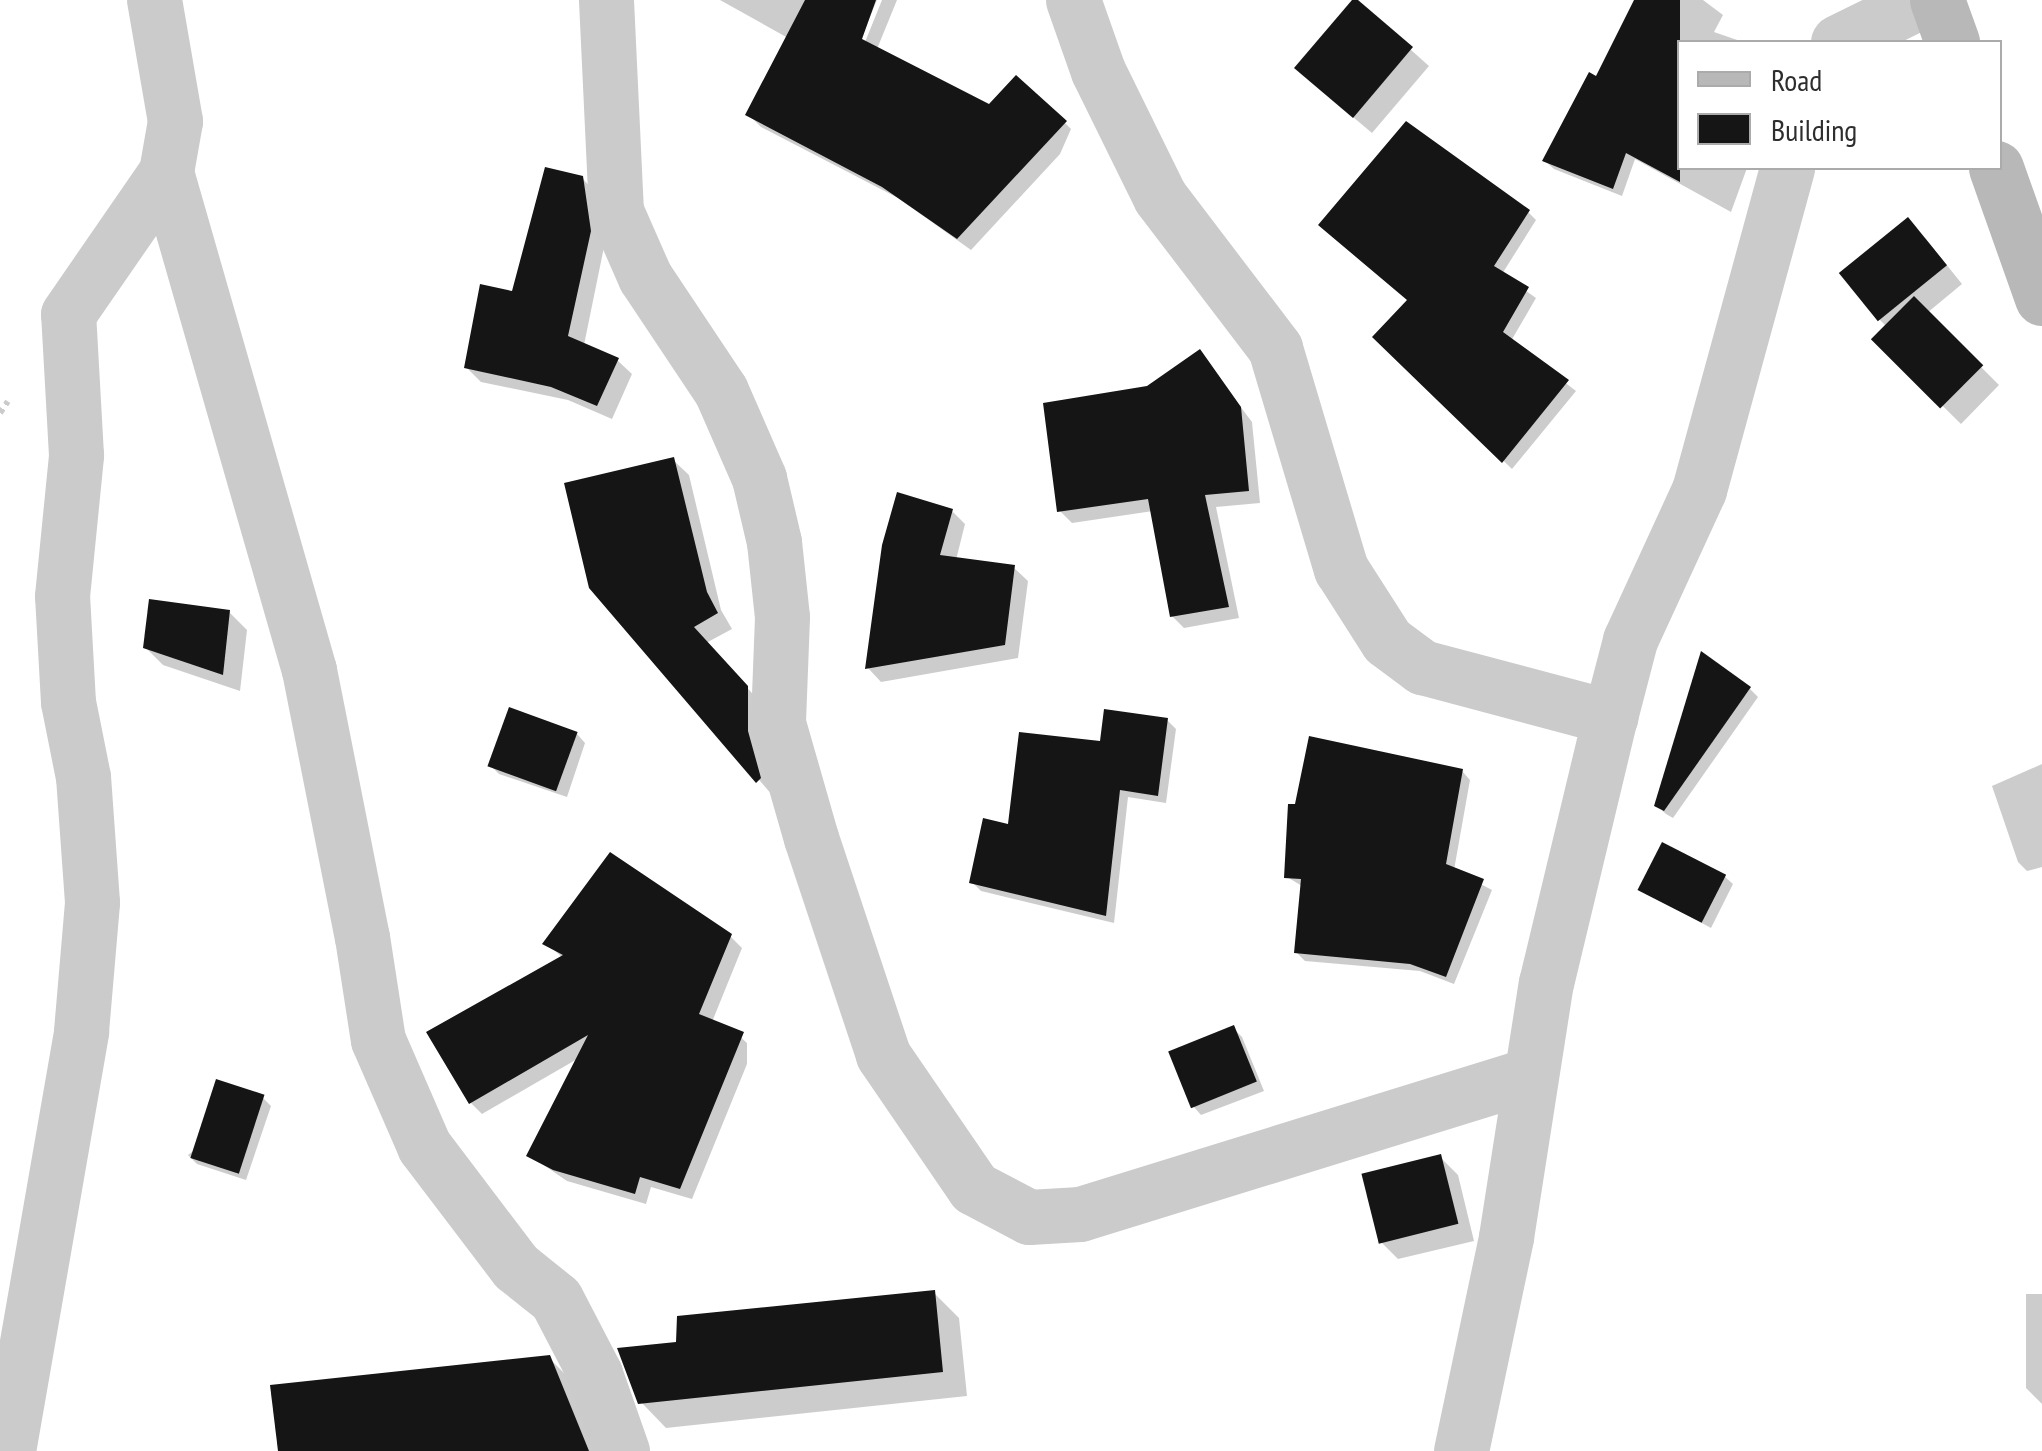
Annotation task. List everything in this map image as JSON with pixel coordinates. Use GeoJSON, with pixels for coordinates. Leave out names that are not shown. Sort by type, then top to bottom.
{"type":"FeatureCollection","features":[{"type":"Feature","properties":{"kind":"street"},"geometry":{"type":"LineString","coordinates":[[8,1451],[80,1031],[92,902],[84,777],[68,702],[62,596],[76,455],[68,314],[166,172],[175,121],[154,0]]}},
{"type":"Feature","properties":{"kind":"street"},"geometry":{"type":"LineString","coordinates":[[606,0],[616,211],[645,277],[721,392],[759,478],[774,542],[782,617],[778,722],[816,855],[883,1054],[974,1188],[1029,1216],[1080,1214],[1530,1075]]}},
{"type":"Feature","properties":{"kind":"street"},"geometry":{"type":"LineString","coordinates":[[1073,0],[1098,71],[1160,197],[1275,348],[1341,569],[1378,629],[1422,667],[1610,717]]}},
{"type":"Feature","properties":{"kind":"street"},"geometry":{"type":"LineString","coordinates":[[1842,40],[1923,0]]}},
{"type":"Feature","properties":{"kind":"street"},"geometry":{"type":"LineString","coordinates":[[1937,0],[1951,40]]}},
{"type":"Feature","properties":{"kind":"street"},"geometry":{"type":"LineString","coordinates":[[1461,1451],[1506,1237],[1546,983],[1610,717],[1630,640],[1699,490],[1786,170]]}},
{"type":"Feature","properties":{"kind":"street"},"geometry":{"type":"LineString","coordinates":[[1997,170],[2042,298]]}},
{"type":"Feature","properties":{"kind":"street"},"geometry":{"type":"LineString","coordinates":[[166,172],[309,670],[378,1040],[424,1146],[516,1266],[556,1299],[595,1374],[622,1451]]}},
{"type":"Feature","properties":{"kind":"building"},"geometry":{"type":"Polygon","coordinates":[[[805,0],[876,0],[862,39],[989,104],[1016,75],[1067,121],[957,239],[882,187],[745,115],[805,0]]]}},
{"type":"Feature","properties":{"kind":"building"},"geometry":{"type":"Polygon","coordinates":[[[1352,0],[1358,0],[1413,47],[1353,118],[1294,68],[1352,0]]]}},
{"type":"Feature","properties":{"kind":"building"},"geometry":{"type":"Polygon","coordinates":[[[1634,0],[1680,0],[1680,182],[1626,153],[1613,189],[1542,161],[1589,72],[1596,76],[1634,0]]]}},
{"type":"Feature","properties":{"kind":"building"},"geometry":{"type":"Polygon","coordinates":[[[1406,121],[1530,210],[1494,266],[1529,287],[1503,332],[1569,380],[1502,463],[1372,337],[1407,300],[1318,225],[1406,121]]]}},
{"type":"Feature","properties":{"kind":"building"},"geometry":{"type":"Polygon","coordinates":[[[545,167],[583,176],[591,231],[568,336],[619,358],[597,406],[551,387],[464,368],[480,284],[512,291],[545,167]]]}},
{"type":"Feature","properties":{"kind":"building"},"geometry":{"type":"Polygon","coordinates":[[[1908,217],[1947,265],[1878,321],[1839,273],[1908,217]]]}},
{"type":"Feature","properties":{"kind":"building"},"geometry":{"type":"Polygon","coordinates":[[[1914,296],[1983,365],[1940,408],[1871,339],[1914,296]]]}},
{"type":"Feature","properties":{"kind":"building"},"geometry":{"type":"Polygon","coordinates":[[[1200,349],[1241,407],[1249,491],[1205,495],[1229,607],[1170,617],[1148,499],[1057,512],[1043,403],[1147,386],[1200,349]]]}},
{"type":"Feature","properties":{"kind":"building"},"geometry":{"type":"Polygon","coordinates":[[[674,457],[707,592],[718,613],[694,627],[748,686],[748,731],[761,778],[756,783],[589,588],[564,483],[674,457]]]}},
{"type":"Feature","properties":{"kind":"building"},"geometry":{"type":"Polygon","coordinates":[[[897,492],[953,509],[940,555],[1015,565],[1005,645],[865,669],[882,545],[897,492]]]}},
{"type":"Feature","properties":{"kind":"building"},"geometry":{"type":"Polygon","coordinates":[[[149,599],[230,610],[223,675],[143,648],[149,599]]]}},
{"type":"Feature","properties":{"kind":"building"},"geometry":{"type":"Polygon","coordinates":[[[1701,651],[1751,687],[1664,811],[1654,806],[1701,651]]]}},
{"type":"Feature","properties":{"kind":"building"},"geometry":{"type":"Polygon","coordinates":[[[509,707],[578,732],[556,791],[487,766],[509,707]]]}},
{"type":"Feature","properties":{"kind":"building"},"geometry":{"type":"Polygon","coordinates":[[[1104,709],[1168,718],[1158,796],[1120,790],[1106,916],[969,883],[983,818],[1008,824],[1019,732],[1100,741],[1104,709]]]}},
{"type":"Feature","properties":{"kind":"building"},"geometry":{"type":"Polygon","coordinates":[[[1309,736],[1463,769],[1446,864],[1484,879],[1446,977],[1410,964],[1294,953],[1301,879],[1284,878],[1288,804],[1295,804],[1309,736]]]}},
{"type":"Feature","properties":{"kind":"building"},"geometry":{"type":"Polygon","coordinates":[[[1662,842],[1726,875],[1702,923],[1637,890],[1662,842]]]}},
{"type":"Feature","properties":{"kind":"building"},"geometry":{"type":"Polygon","coordinates":[[[610,852],[732,934],[699,1014],[744,1032],[680,1189],[640,1177],[635,1194],[553,1170],[526,1156],[588,1035],[469,1104],[426,1032],[563,955],[542,944],[610,852]]]}},
{"type":"Feature","properties":{"kind":"building"},"geometry":{"type":"Polygon","coordinates":[[[1234,1025],[1257,1082],[1191,1108],[1168,1052],[1234,1025]]]}},
{"type":"Feature","properties":{"kind":"building"},"geometry":{"type":"Polygon","coordinates":[[[216,1079],[265,1095],[239,1174],[190,1158],[216,1079]]]}},
{"type":"Feature","properties":{"kind":"building"},"geometry":{"type":"Polygon","coordinates":[[[1441,1154],[1458,1224],[1379,1244],[1361,1174],[1441,1154]]]}},
{"type":"Feature","properties":{"kind":"building"},"geometry":{"type":"Polygon","coordinates":[[[935,1290],[943,1372],[638,1404],[617,1348],[676,1342],[677,1316],[935,1290]]]}},
{"type":"Feature","properties":{"kind":"building"},"geometry":{"type":"Polygon","coordinates":[[[550,1355],[589,1451],[278,1451],[270,1385],[550,1355]]]}}]}
